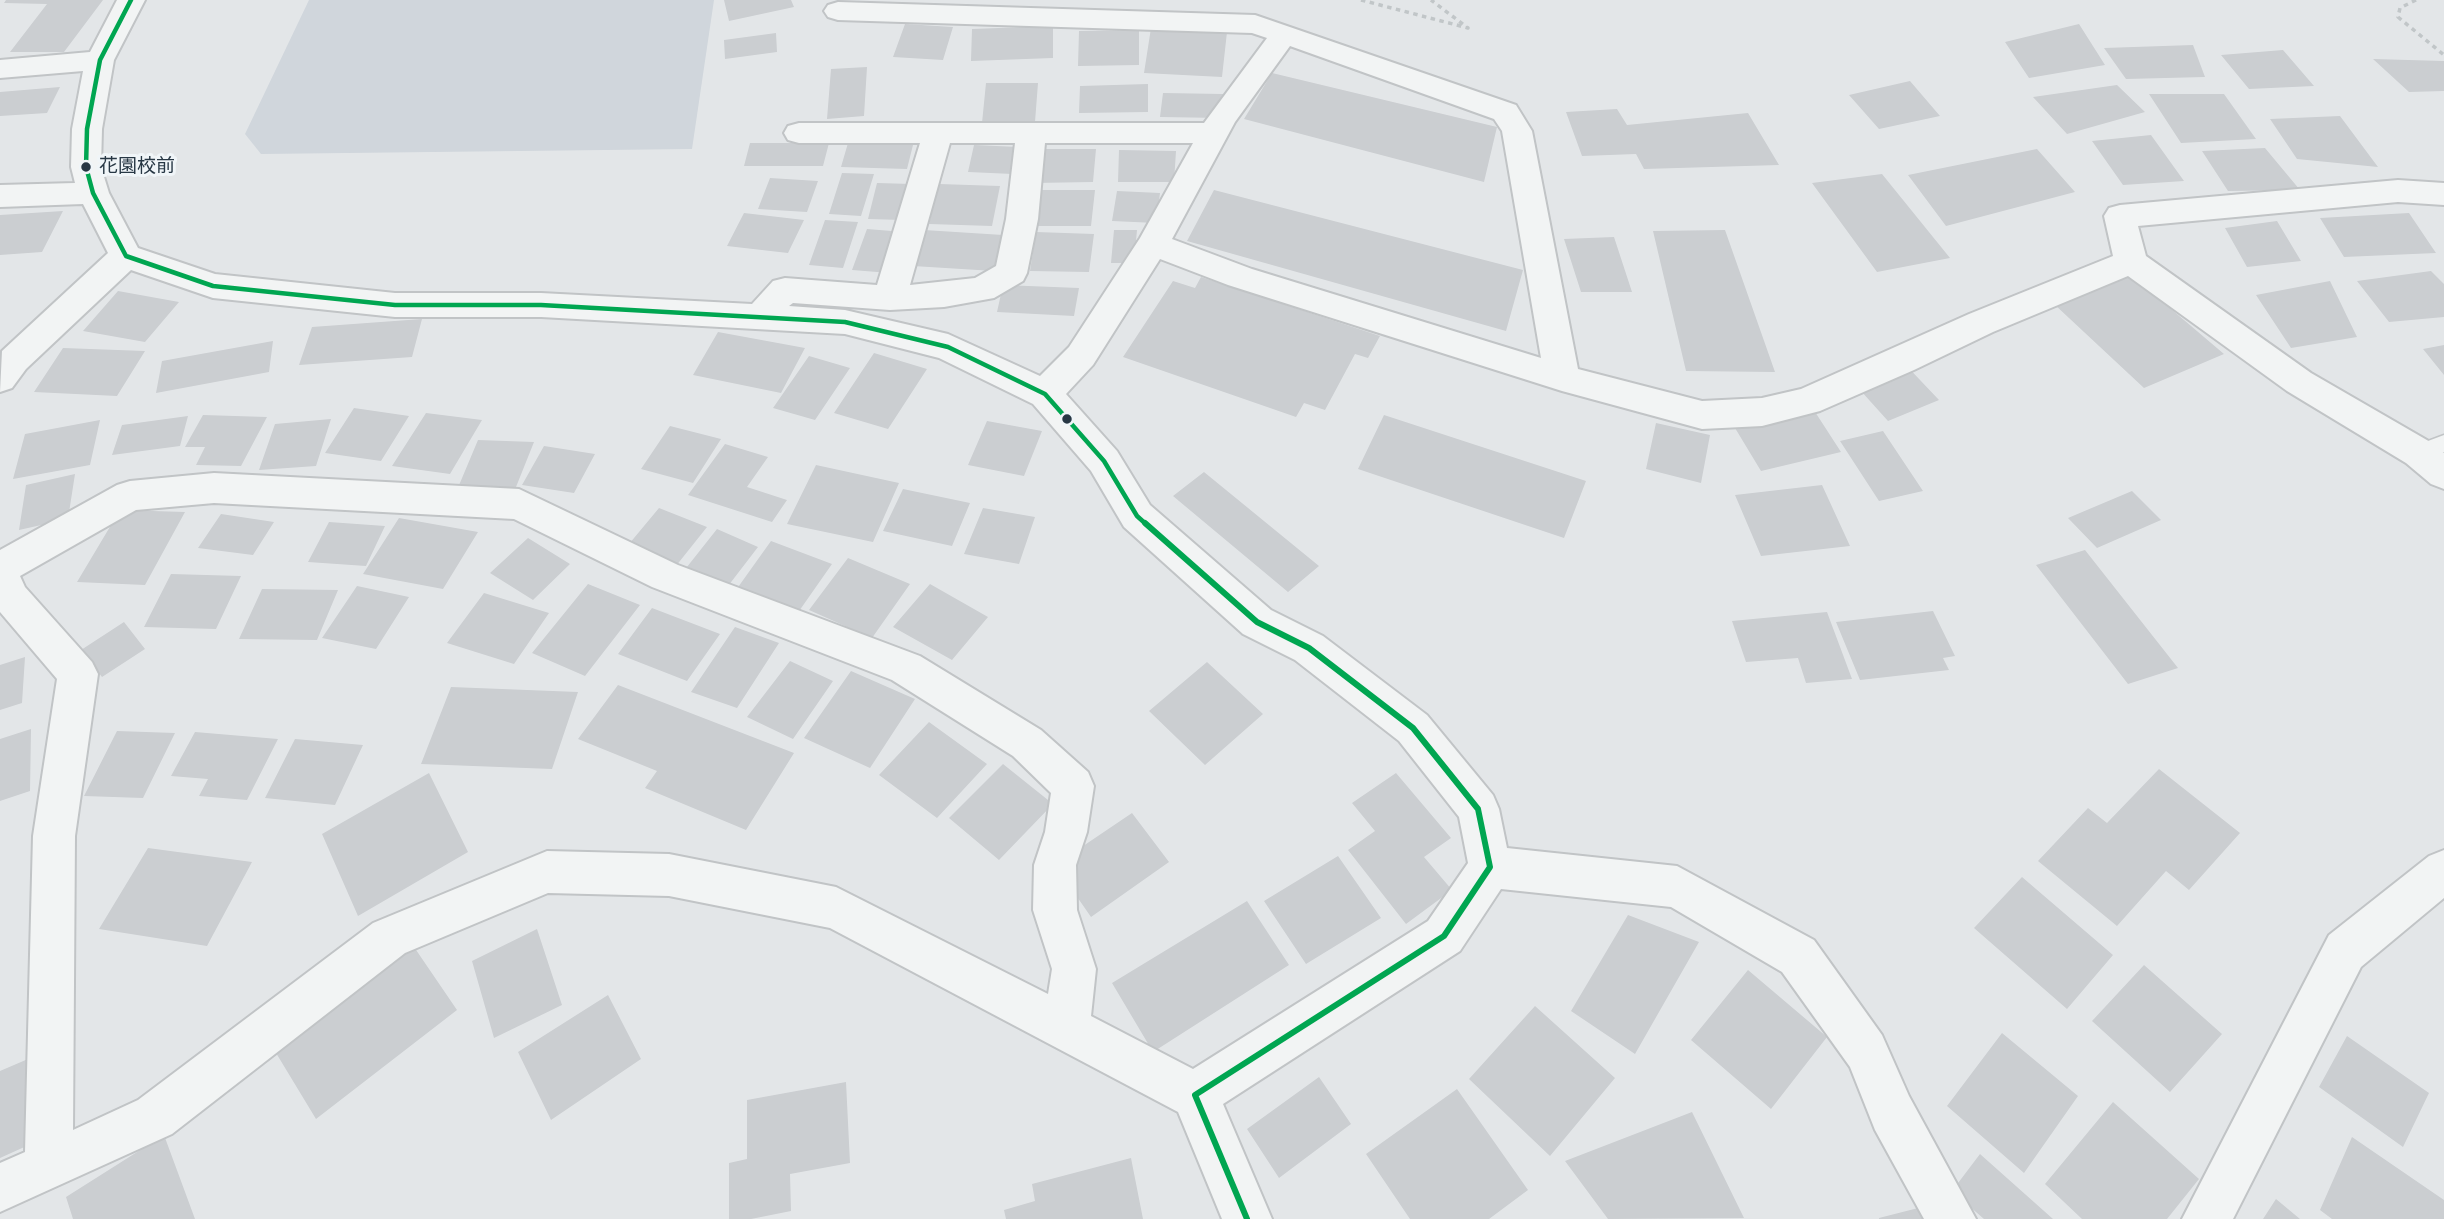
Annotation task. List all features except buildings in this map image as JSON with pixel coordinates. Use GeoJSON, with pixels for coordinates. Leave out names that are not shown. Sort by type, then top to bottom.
{"type":"FeatureCollection","features":[{"type":"Feature","properties":{"kind":"street"},"geometry":{"type":"LineString","coordinates":[[131,0],[100,60],[87,129],[86,167],[93,193],[126,256],[213,286],[395,305],[541,305],[845,322],[948,347],[1045,394],[1104,461],[1137,516],[1257,622],[1308,648],[1413,728],[1478,809],[1489,867],[1444,936],[1195,1095]]}},
{"type":"Feature","properties":{"kind":"street"},"geometry":{"type":"LineString","coordinates":[[838,11],[965,9],[1255,24],[1506,112],[1517,131],[1562,378]]}},
{"type":"Feature","properties":{"kind":"street"},"geometry":{"type":"LineString","coordinates":[[1045,394],[1081,356],[1153,244],[1222,118],[1283,36]]}},
{"type":"Feature","properties":{"kind":"street"},"geometry":{"type":"LineString","coordinates":[[0,69],[100,60]]}},
{"type":"Feature","properties":{"kind":"street"},"geometry":{"type":"LineString","coordinates":[[799,133],[1213,134]]}},
{"type":"Feature","properties":{"kind":"street"},"geometry":{"type":"LineString","coordinates":[[890,298],[938,133]]}},
{"type":"Feature","properties":{"kind":"street"},"geometry":{"type":"LineString","coordinates":[[760,317],[785,290],[890,298],[944,295],[982,289],[1012,273],[1022,219],[1031,133]]}},
{"type":"Feature","properties":{"kind":"street"},"geometry":{"type":"LineString","coordinates":[[2436,457],[2299,382],[2131,262],[2120,216],[2398,191],[2444,194]]}},
{"type":"Feature","properties":{"kind":"street"},"geometry":{"type":"LineString","coordinates":[[0,196],[93,193]]}},
{"type":"Feature","properties":{"kind":"street"},"geometry":{"type":"LineString","coordinates":[[1153,244],[1240,277],[1562,378],[1702,415],[1762,411],[1820,396],[1981,323],[2131,262]]}},
{"type":"Feature","properties":{"kind":"street"},"geometry":{"type":"LineString","coordinates":[[5,367],[126,256]]}},
{"type":"Feature","properties":{"kind":"street"},"geometry":{"type":"LineString","coordinates":[[49,1167],[54,836],[78,674],[11,598],[0,571],[130,496],[214,488],[519,504],[665,576],[906,668],[1027,743],[1073,786],[1066,832],[1055,865],[1055,910],[1074,969],[1067,1029]]}},
{"type":"Feature","properties":{"kind":"street"},"geometry":{"type":"LineString","coordinates":[[1489,867],[1677,887],[1798,956],[1866,1051],[1892,1112],[1951,1219]]}},
{"type":"Feature","properties":{"kind":"street"},"geometry":{"type":"LineString","coordinates":[[2207,1219],[2345,951],[2444,871]]}},
{"type":"Feature","properties":{"kind":"street"},"geometry":{"type":"LineString","coordinates":[[0,1188],[155,1117],[389,939],[547,872],[668,875],[836,908],[1195,1095],[1247,1219]]}},
{"type":"Feature","properties":{"kind":"path"},"geometry":{"type":"LineString","coordinates":[[1361,0],[1468,28],[1431,0]]}},
{"type":"Feature","properties":{"kind":"path"},"geometry":{"type":"LineString","coordinates":[[2416,0],[2400,8],[2398,18],[2444,55]]}},
{"type":"Feature","properties":{"kind":"shaded area"},"geometry":{"type":"Polygon","coordinates":[[[309,0],[714,0],[692,149],[261,154],[245,134],[309,0]]]}},
{"type":"Feature","properties":{"kind":"transit line"},"geometry":{"type":"LineString","coordinates":[[131,0],[100,60],[87,129],[86,167],[93,193],[126,256],[213,286],[395,305],[541,305],[845,322],[948,347],[1045,394],[1104,461],[1137,516],[1257,622],[1309,648],[1413,728],[1478,809],[1490,867],[1444,936],[1195,1095],[1247,1219]]}},
{"type":"Feature","properties":{"kind":"place","name":"花園校前"},"geometry":{"type":"Point","coordinates":[86,167]}}]}
